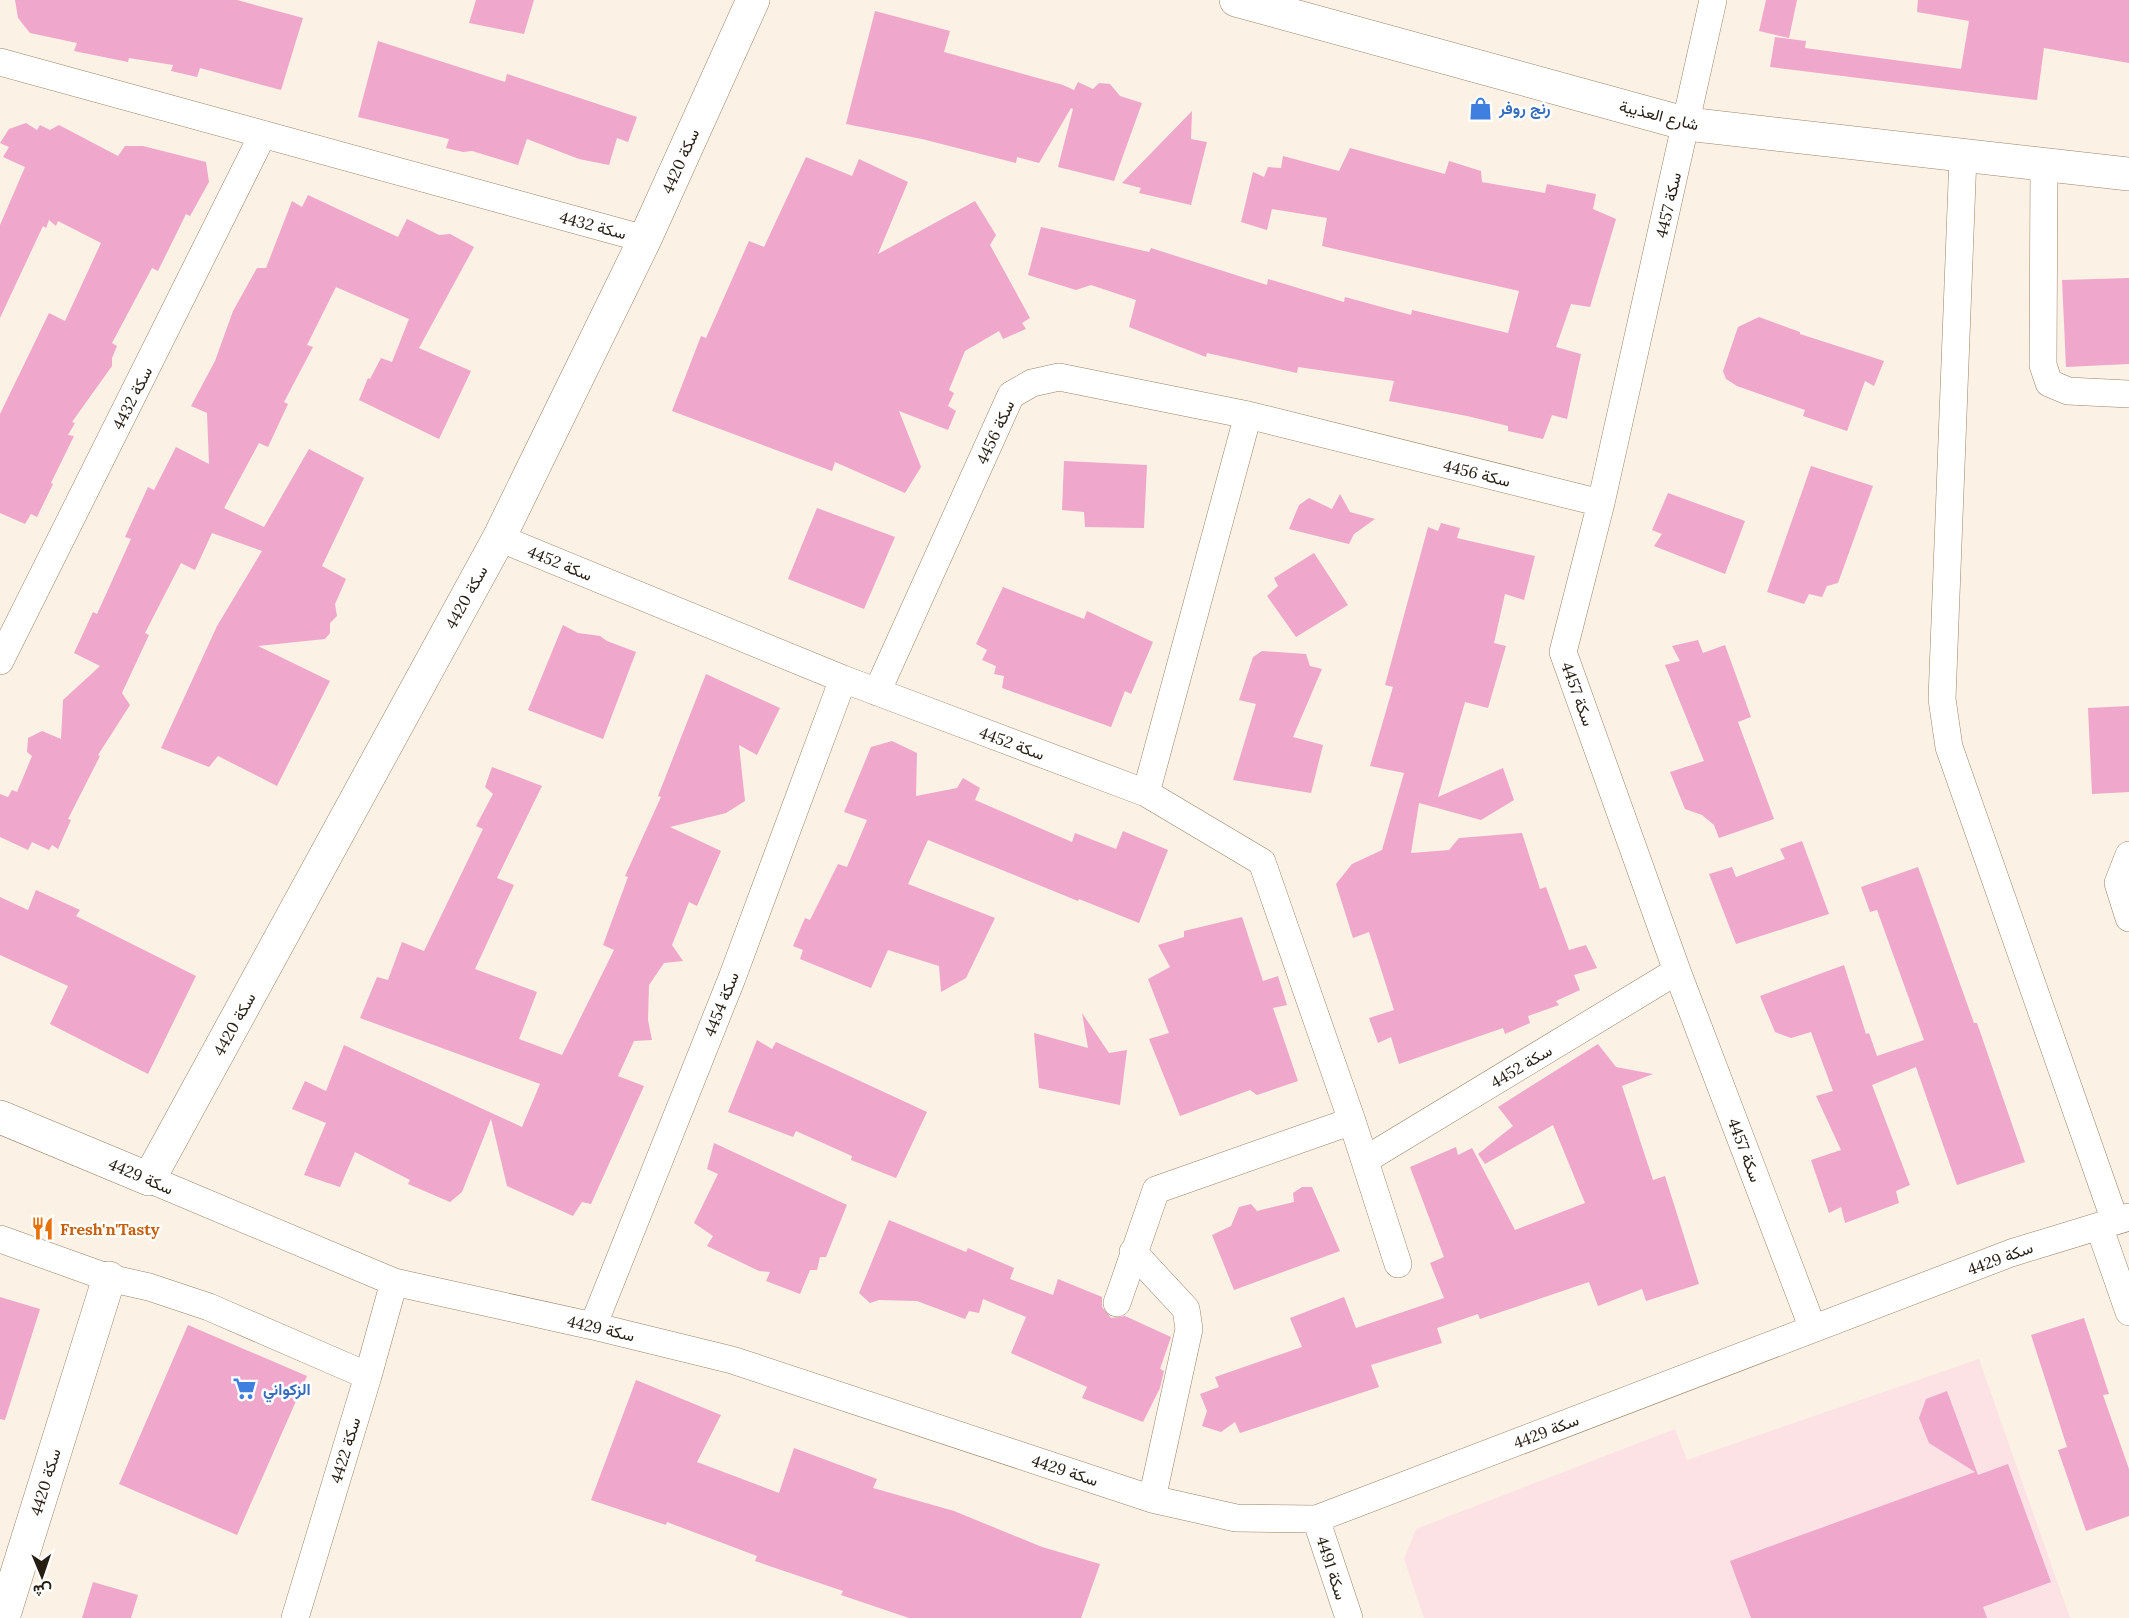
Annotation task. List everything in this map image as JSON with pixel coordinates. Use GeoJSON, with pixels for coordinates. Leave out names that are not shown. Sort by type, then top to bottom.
{"type":"FeatureCollection","features":[{"type":"Feature","properties":{"kind":"street","name":"سكة 4420"},"geometry":{"type":"LineString","coordinates":[[149,1179],[499,538],[645,239],[753,0]]}},
{"type":"Feature","properties":{"kind":"street","name":"شارع العذيبة"},"geometry":{"type":"LineString","coordinates":[[1236,0],[1687,124],[2129,174]]}},
{"type":"Feature","properties":{"kind":"street","name":"سكة 4457"},"geometry":{"type":"LineString","coordinates":[[1713,0],[1601,503],[1563,652],[1677,971],[1813,1329]]}},
{"type":"Feature","properties":{"kind":"street","name":"سكة 4432"},"geometry":{"type":"LineString","coordinates":[[0,62],[645,239]]}},
{"type":"Feature","properties":{"kind":"street","name":"سكة 4432"},"geometry":{"type":"LineString","coordinates":[[0,661],[263,134]]}},
{"type":"Feature","properties":{"kind":"street"},"geometry":{"type":"LineString","coordinates":[[1963,156],[1942,699],[1949,747],[2115,1222],[2129,1312]]}},
{"type":"Feature","properties":{"kind":"street"},"geometry":{"type":"LineString","coordinates":[[2044,165],[2043,365],[2049,383],[2068,391],[2129,394]]}},
{"type":"Feature","properties":{"kind":"street","name":"سكة 4456"},"geometry":{"type":"LineString","coordinates":[[877,692],[1011,395],[1032,383],[1059,377],[1248,416],[1601,503]]}},
{"type":"Feature","properties":{"kind":"street"},"geometry":{"type":"LineString","coordinates":[[1146,793],[1248,416]]}},
{"type":"Feature","properties":{"kind":"street","name":"سكة 4452"},"geometry":{"type":"LineString","coordinates":[[499,538],[843,679],[1146,793],[1262,862],[1353,1121],[1398,1264]]}},
{"type":"Feature","properties":{"kind":"street","name":"سكة 4454"},"geometry":{"type":"LineString","coordinates":[[593,1326],[732,978],[843,679]]}},
{"type":"Feature","properties":{"kind":"street"},"geometry":{"type":"LineString","coordinates":[[2129,855],[2118,882],[2129,918]]}},
{"type":"Feature","properties":{"kind":"street","name":"سكة 4452"},"geometry":{"type":"LineString","coordinates":[[1365,1160],[1677,971]]}},
{"type":"Feature","properties":{"kind":"street","name":"سكة 4429"},"geometry":{"type":"LineString","coordinates":[[0,1117],[394,1282],[593,1326],[732,1360],[1152,1499],[1236,1518],[1316,1519],[2010,1253],[2115,1222]]}},
{"type":"Feature","properties":{"kind":"street"},"geometry":{"type":"LineString","coordinates":[[1117,1303],[1156,1191],[1353,1121]]}},
{"type":"Feature","properties":{"kind":"street"},"geometry":{"type":"LineString","coordinates":[[0,1239],[109,1278],[149,1287],[209,1307],[368,1376]]}},
{"type":"Feature","properties":{"kind":"street"},"geometry":{"type":"LineString","coordinates":[[1133,1252],[1186,1308],[1189,1329],[1152,1499]]}},
{"type":"Feature","properties":{"kind":"street","name":"سكة 4420"},"geometry":{"type":"LineString","coordinates":[[3,1618],[109,1278]]}},
{"type":"Feature","properties":{"kind":"street","name":"سكة 4422"},"geometry":{"type":"LineString","coordinates":[[295,1618],[394,1282]]}},
{"type":"Feature","properties":{"kind":"street","name":"سكة 4491"},"geometry":{"type":"LineString","coordinates":[[1316,1519],[1349,1618]]}},
{"type":"Feature","properties":{"kind":"shaded area"},"geometry":{"type":"Polygon","coordinates":[[[1979,1359],[2070,1618],[1424,1618],[1404,1559],[1416,1529],[1675,1429],[1687,1460],[1979,1359]]]}},
{"type":"Feature","properties":{"kind":"building"},"geometry":{"type":"Polygon","coordinates":[[[15,0],[237,0],[303,18],[281,90],[200,68],[197,77],[171,71],[173,65],[129,58],[128,62],[74,51],[77,43],[30,33],[18,18],[15,0]]]}},
{"type":"Feature","properties":{"kind":"building"},"geometry":{"type":"Polygon","coordinates":[[[476,0],[534,0],[524,34],[469,23],[476,0]]]}},
{"type":"Feature","properties":{"kind":"building"},"geometry":{"type":"Polygon","coordinates":[[[1766,0],[1797,0],[1789,38],[1759,31],[1766,0]]]}},
{"type":"Feature","properties":{"kind":"building"},"geometry":{"type":"Polygon","coordinates":[[[1918,0],[2129,0],[2129,63],[2044,48],[2037,100],[1770,67],[1775,37],[1806,41],[1805,48],[1961,69],[1969,21],[1917,12],[1918,0]]]}},
{"type":"Feature","properties":{"kind":"building"},"geometry":{"type":"Polygon","coordinates":[[[875,11],[950,31],[944,52],[1074,90],[1078,82],[1093,89],[1099,83],[1110,84],[1120,96],[1142,103],[1114,181],[1058,167],[1073,109],[1071,108],[1039,163],[1017,157],[1016,163],[922,139],[846,124],[875,11]]]}},
{"type":"Feature","properties":{"kind":"building"},"geometry":{"type":"Polygon","coordinates":[[[378,41],[505,82],[507,74],[637,117],[628,142],[617,138],[609,165],[579,159],[527,139],[518,165],[472,151],[463,152],[446,148],[449,139],[358,117],[378,41]]]}},
{"type":"Feature","properties":{"kind":"building"},"geometry":{"type":"Polygon","coordinates":[[[1192,111],[1191,139],[1207,142],[1191,205],[1139,193],[1141,188],[1122,183],[1192,111]]]}},
{"type":"Feature","properties":{"kind":"building"},"geometry":{"type":"Polygon","coordinates":[[[26,123],[37,130],[40,125],[50,130],[59,125],[118,156],[125,146],[143,146],[206,162],[209,182],[190,216],[186,214],[158,271],[152,268],[112,343],[117,346],[112,358],[112,366],[72,422],[75,423],[68,435],[74,436],[51,483],[53,484],[37,517],[31,514],[25,524],[0,513],[0,414],[49,313],[65,321],[101,243],[58,221],[56,226],[49,220],[46,228],[43,226],[0,318],[0,225],[25,167],[3,157],[9,147],[0,143],[9,129],[26,123]]]}},
{"type":"Feature","properties":{"kind":"building"},"geometry":{"type":"Polygon","coordinates":[[[1350,148],[1445,174],[1449,161],[1481,171],[1482,182],[1545,193],[1547,184],[1596,194],[1593,209],[1616,219],[1590,307],[1571,304],[1556,347],[1581,354],[1567,419],[1552,415],[1543,439],[1508,431],[1508,426],[1389,401],[1394,381],[1298,367],[1297,373],[1207,353],[1206,357],[1129,327],[1136,300],[1091,285],[1076,290],[1028,275],[1041,227],[1149,252],[1151,248],[1267,285],[1268,279],[1344,302],[1345,297],[1411,315],[1412,310],[1508,333],[1519,291],[1322,246],[1327,218],[1272,209],[1267,230],[1241,222],[1253,172],[1264,177],[1268,167],[1281,168],[1283,156],[1339,171],[1350,148]]]}},
{"type":"Feature","properties":{"kind":"building"},"geometry":{"type":"Polygon","coordinates":[[[806,157],[852,176],[859,159],[908,182],[878,254],[975,201],[996,235],[990,245],[1030,318],[1022,323],[1026,329],[1003,339],[999,331],[965,351],[949,390],[954,393],[948,406],[956,411],[948,430],[899,411],[921,467],[905,493],[835,462],[832,471],[672,411],[701,336],[706,338],[749,241],[764,247],[806,157]]]}},
{"type":"Feature","properties":{"kind":"building"},"geometry":{"type":"Polygon","coordinates":[[[308,195],[398,237],[407,219],[439,235],[450,234],[474,247],[419,348],[471,371],[439,439],[359,400],[368,378],[370,379],[381,358],[392,362],[409,319],[336,287],[307,345],[313,347],[284,402],[288,404],[268,447],[259,443],[224,508],[264,527],[309,449],[364,478],[322,566],[346,579],[335,604],[337,616],[330,623],[330,633],[325,639],[258,646],[330,681],[277,786],[218,756],[209,767],[161,748],[217,626],[262,551],[212,533],[195,570],[181,563],[145,633],[149,635],[122,693],[130,705],[98,755],[100,756],[68,819],[71,820],[58,849],[52,845],[49,850],[32,842],[28,850],[0,837],[0,794],[8,797],[12,790],[17,792],[32,756],[27,752],[28,738],[42,731],[61,739],[63,700],[100,666],[74,653],[93,612],[97,614],[131,539],[125,537],[148,487],[154,490],[176,447],[209,464],[207,413],[191,406],[215,361],[233,311],[257,268],[266,268],[292,201],[302,207],[308,195]]]}},
{"type":"Feature","properties":{"kind":"building"},"geometry":{"type":"Polygon","coordinates":[[[2129,278],[2129,364],[2066,367],[2062,280],[2129,278]]]}},
{"type":"Feature","properties":{"kind":"building"},"geometry":{"type":"Polygon","coordinates":[[[1759,317],[1800,332],[1800,334],[1884,361],[1874,386],[1865,381],[1847,431],[1803,416],[1805,410],[1737,386],[1726,379],[1723,371],[1738,327],[1759,317]]]}},
{"type":"Feature","properties":{"kind":"building"},"geometry":{"type":"Polygon","coordinates":[[[1064,461],[1147,465],[1144,528],[1085,527],[1084,512],[1062,510],[1064,461]]]}},
{"type":"Feature","properties":{"kind":"building"},"geometry":{"type":"Polygon","coordinates":[[[1811,466],[1873,486],[1838,583],[1827,586],[1822,597],[1809,594],[1804,604],[1767,592],[1811,466]]]}},
{"type":"Feature","properties":{"kind":"building"},"geometry":{"type":"Polygon","coordinates":[[[1668,493],[1745,521],[1725,574],[1654,546],[1662,534],[1652,530],[1668,493]]]}},
{"type":"Feature","properties":{"kind":"building"},"geometry":{"type":"Polygon","coordinates":[[[1340,494],[1350,512],[1375,519],[1354,534],[1349,544],[1289,529],[1299,505],[1309,498],[1332,509],[1340,494]]]}},
{"type":"Feature","properties":{"kind":"building"},"geometry":{"type":"Polygon","coordinates":[[[817,508],[895,537],[864,609],[788,579],[817,508]]]}},
{"type":"Feature","properties":{"kind":"building"},"geometry":{"type":"Polygon","coordinates":[[[1441,523],[1460,528],[1457,538],[1535,556],[1524,600],[1505,594],[1494,643],[1506,646],[1488,708],[1465,702],[1438,797],[1503,768],[1514,800],[1481,820],[1419,803],[1411,853],[1449,850],[1459,838],[1522,833],[1540,889],[1546,887],[1569,950],[1586,945],[1597,968],[1574,975],[1580,990],[1556,1001],[1559,1005],[1528,1016],[1530,1023],[1505,1034],[1503,1028],[1399,1064],[1391,1037],[1378,1043],[1369,1018],[1394,1010],[1369,932],[1353,938],[1336,884],[1352,864],[1382,850],[1404,773],[1370,766],[1393,687],[1385,685],[1428,527],[1438,531],[1441,523]]]}},
{"type":"Feature","properties":{"kind":"building"},"geometry":{"type":"Polygon","coordinates":[[[1314,553],[1348,605],[1296,637],[1267,596],[1278,586],[1274,578],[1314,553]]]}},
{"type":"Feature","properties":{"kind":"building"},"geometry":{"type":"Polygon","coordinates":[[[1003,587],[1084,619],[1087,611],[1153,642],[1131,694],[1125,691],[1111,727],[1002,688],[1004,676],[994,674],[996,666],[982,660],[987,650],[976,644],[1003,587]]]}},
{"type":"Feature","properties":{"kind":"building"},"geometry":{"type":"Polygon","coordinates":[[[563,625],[578,633],[600,636],[636,652],[603,739],[528,710],[563,625]]]}},
{"type":"Feature","properties":{"kind":"building"},"geometry":{"type":"Polygon","coordinates":[[[1698,640],[1703,653],[1725,645],[1751,717],[1738,722],[1774,819],[1719,838],[1714,825],[1702,815],[1685,809],[1670,772],[1704,761],[1665,665],[1680,661],[1672,646],[1698,640]]]}},
{"type":"Feature","properties":{"kind":"building"},"geometry":{"type":"Polygon","coordinates":[[[1262,651],[1306,654],[1310,666],[1322,669],[1293,737],[1323,745],[1311,793],[1233,780],[1256,704],[1239,700],[1253,657],[1262,651]]]}},
{"type":"Feature","properties":{"kind":"building"},"geometry":{"type":"Polygon","coordinates":[[[706,674],[780,708],[757,755],[739,745],[745,801],[726,813],[670,827],[721,851],[697,906],[689,902],[672,945],[683,961],[664,963],[649,985],[648,1020],[652,1040],[634,1041],[618,1076],[644,1086],[591,1204],[582,1202],[573,1216],[507,1186],[491,1119],[462,1192],[450,1202],[408,1184],[410,1180],[355,1152],[340,1187],[304,1175],[326,1123],[292,1109],[305,1081],[326,1091],[344,1045],[522,1127],[540,1084],[360,1018],[377,977],[388,980],[402,942],[424,951],[483,829],[476,826],[493,794],[485,787],[492,767],[542,786],[497,878],[514,885],[475,969],[537,992],[519,1039],[562,1055],[614,950],[603,945],[628,877],[625,876],[661,797],[658,796],[706,674]]]}},
{"type":"Feature","properties":{"kind":"building"},"geometry":{"type":"Polygon","coordinates":[[[2129,706],[2129,792],[2092,794],[2088,708],[2129,706]]]}},
{"type":"Feature","properties":{"kind":"building"},"geometry":{"type":"Polygon","coordinates":[[[892,741],[917,753],[916,796],[957,788],[963,778],[980,788],[975,800],[1072,842],[1075,833],[1116,849],[1123,831],[1168,850],[1139,923],[1079,899],[1078,901],[928,840],[908,884],[995,918],[966,978],[941,992],[939,966],[888,950],[871,988],[800,959],[803,950],[793,946],[805,918],[810,920],[838,864],[847,867],[867,820],[844,812],[871,747],[892,741]]]}},
{"type":"Feature","properties":{"kind":"building"},"geometry":{"type":"Polygon","coordinates":[[[1802,841],[1829,914],[1736,944],[1709,874],[1732,867],[1736,877],[1785,859],[1780,849],[1802,841]]]}},
{"type":"Feature","properties":{"kind":"building"},"geometry":{"type":"Polygon","coordinates":[[[1918,867],[1974,1023],[1977,1023],[2025,1162],[1957,1185],[1916,1067],[1872,1085],[1910,1185],[1896,1191],[1899,1203],[1845,1223],[1841,1207],[1829,1213],[1811,1160],[1841,1150],[1816,1096],[1833,1091],[1811,1032],[1791,1038],[1775,1032],[1760,996],[1844,965],[1866,1034],[1869,1033],[1877,1056],[1924,1040],[1877,910],[1870,912],[1861,887],[1918,867]]]}},
{"type":"Feature","properties":{"kind":"building"},"geometry":{"type":"Polygon","coordinates":[[[36,890],[80,910],[76,916],[196,976],[148,1074],[50,1024],[68,986],[0,955],[0,897],[28,910],[36,890]]]}},
{"type":"Feature","properties":{"kind":"building"},"geometry":{"type":"Polygon","coordinates":[[[1242,917],[1263,981],[1278,976],[1287,1005],[1273,1008],[1298,1081],[1257,1095],[1250,1090],[1180,1116],[1149,1039],[1169,1033],[1148,979],[1170,967],[1158,945],[1184,937],[1184,931],[1242,917]]]}},
{"type":"Feature","properties":{"kind":"building"},"geometry":{"type":"Polygon","coordinates":[[[1082,1013],[1109,1053],[1127,1050],[1120,1105],[1039,1088],[1034,1033],[1088,1048],[1082,1013]]]}},
{"type":"Feature","properties":{"kind":"building"},"geometry":{"type":"Polygon","coordinates":[[[757,1040],[772,1049],[776,1042],[927,1112],[896,1178],[851,1160],[852,1156],[796,1131],[793,1137],[728,1112],[757,1040]]]}},
{"type":"Feature","properties":{"kind":"building"},"geometry":{"type":"Polygon","coordinates":[[[1598,1044],[1616,1067],[1653,1074],[1622,1086],[1653,1180],[1665,1176],[1699,1284],[1646,1301],[1642,1289],[1598,1306],[1589,1282],[1480,1319],[1478,1314],[1437,1328],[1442,1343],[1371,1365],[1379,1387],[1240,1433],[1235,1422],[1221,1432],[1202,1426],[1207,1411],[1200,1394],[1219,1387],[1215,1377],[1302,1347],[1290,1318],[1344,1297],[1356,1328],[1444,1298],[1430,1263],[1444,1257],[1410,1167],[1456,1147],[1458,1155],[1472,1148],[1515,1230],[1585,1203],[1553,1125],[1485,1164],[1478,1154],[1513,1126],[1498,1107],[1598,1044]]]}},
{"type":"Feature","properties":{"kind":"building"},"geometry":{"type":"Polygon","coordinates":[[[714,1143],[847,1205],[826,1257],[820,1257],[817,1270],[810,1270],[800,1294],[766,1281],[770,1272],[759,1271],[707,1246],[713,1236],[694,1223],[718,1174],[707,1169],[714,1143]]]}},
{"type":"Feature","properties":{"kind":"building"},"geometry":{"type":"Polygon","coordinates":[[[1302,1187],[1312,1187],[1340,1251],[1234,1290],[1212,1235],[1231,1226],[1239,1207],[1251,1204],[1257,1211],[1294,1202],[1293,1193],[1302,1187]]]}},
{"type":"Feature","properties":{"kind":"building"},"geometry":{"type":"Polygon","coordinates":[[[889,1220],[966,1252],[968,1248],[1014,1268],[1010,1279],[1053,1295],[1058,1279],[1102,1297],[1102,1307],[1111,1318],[1125,1316],[1171,1337],[1160,1369],[1164,1371],[1160,1388],[1143,1422],[1082,1398],[1087,1387],[1011,1353],[1026,1317],[983,1299],[979,1313],[969,1311],[965,1319],[917,1301],[879,1300],[870,1303],[859,1293],[889,1220]]]}},
{"type":"Feature","properties":{"kind":"building"},"geometry":{"type":"Polygon","coordinates":[[[0,1297],[40,1309],[5,1420],[0,1419],[0,1297]]]}},
{"type":"Feature","properties":{"kind":"building"},"geometry":{"type":"Polygon","coordinates":[[[2084,1318],[2109,1394],[2103,1395],[2129,1469],[2129,1516],[2086,1531],[2058,1450],[2067,1447],[2031,1335],[2084,1318]]]}},
{"type":"Feature","properties":{"kind":"building"},"geometry":{"type":"Polygon","coordinates":[[[188,1325],[307,1376],[237,1535],[119,1484],[188,1325]]]}},
{"type":"Feature","properties":{"kind":"building"},"geometry":{"type":"Polygon","coordinates":[[[636,1380],[721,1415],[697,1462],[779,1493],[794,1448],[877,1479],[873,1488],[954,1511],[1042,1547],[1100,1564],[1081,1618],[909,1618],[841,1595],[843,1591],[755,1561],[757,1556],[667,1522],[666,1525],[591,1500],[636,1380]]]}},
{"type":"Feature","properties":{"kind":"building"},"geometry":{"type":"Polygon","coordinates":[[[1947,1391],[1978,1475],[2008,1464],[2051,1582],[1983,1607],[1987,1618],[1751,1618],[1730,1561],[1975,1472],[1929,1443],[1919,1418],[1926,1399],[1947,1391]]]}},
{"type":"Feature","properties":{"kind":"building"},"geometry":{"type":"Polygon","coordinates":[[[93,1582],[138,1595],[131,1618],[82,1618],[93,1582]]]}},
{"type":"Feature","properties":{"kind":"place","name":"رنج روفر"},"geometry":{"type":"Point","coordinates":[1481,108]}},
{"type":"Feature","properties":{"kind":"place","name":"Fresh'n'Tasty"},"geometry":{"type":"Point","coordinates":[42,1229]}},
{"type":"Feature","properties":{"kind":"place","name":"الزكواني"},"geometry":{"type":"Point","coordinates":[245,1389]}}]}
